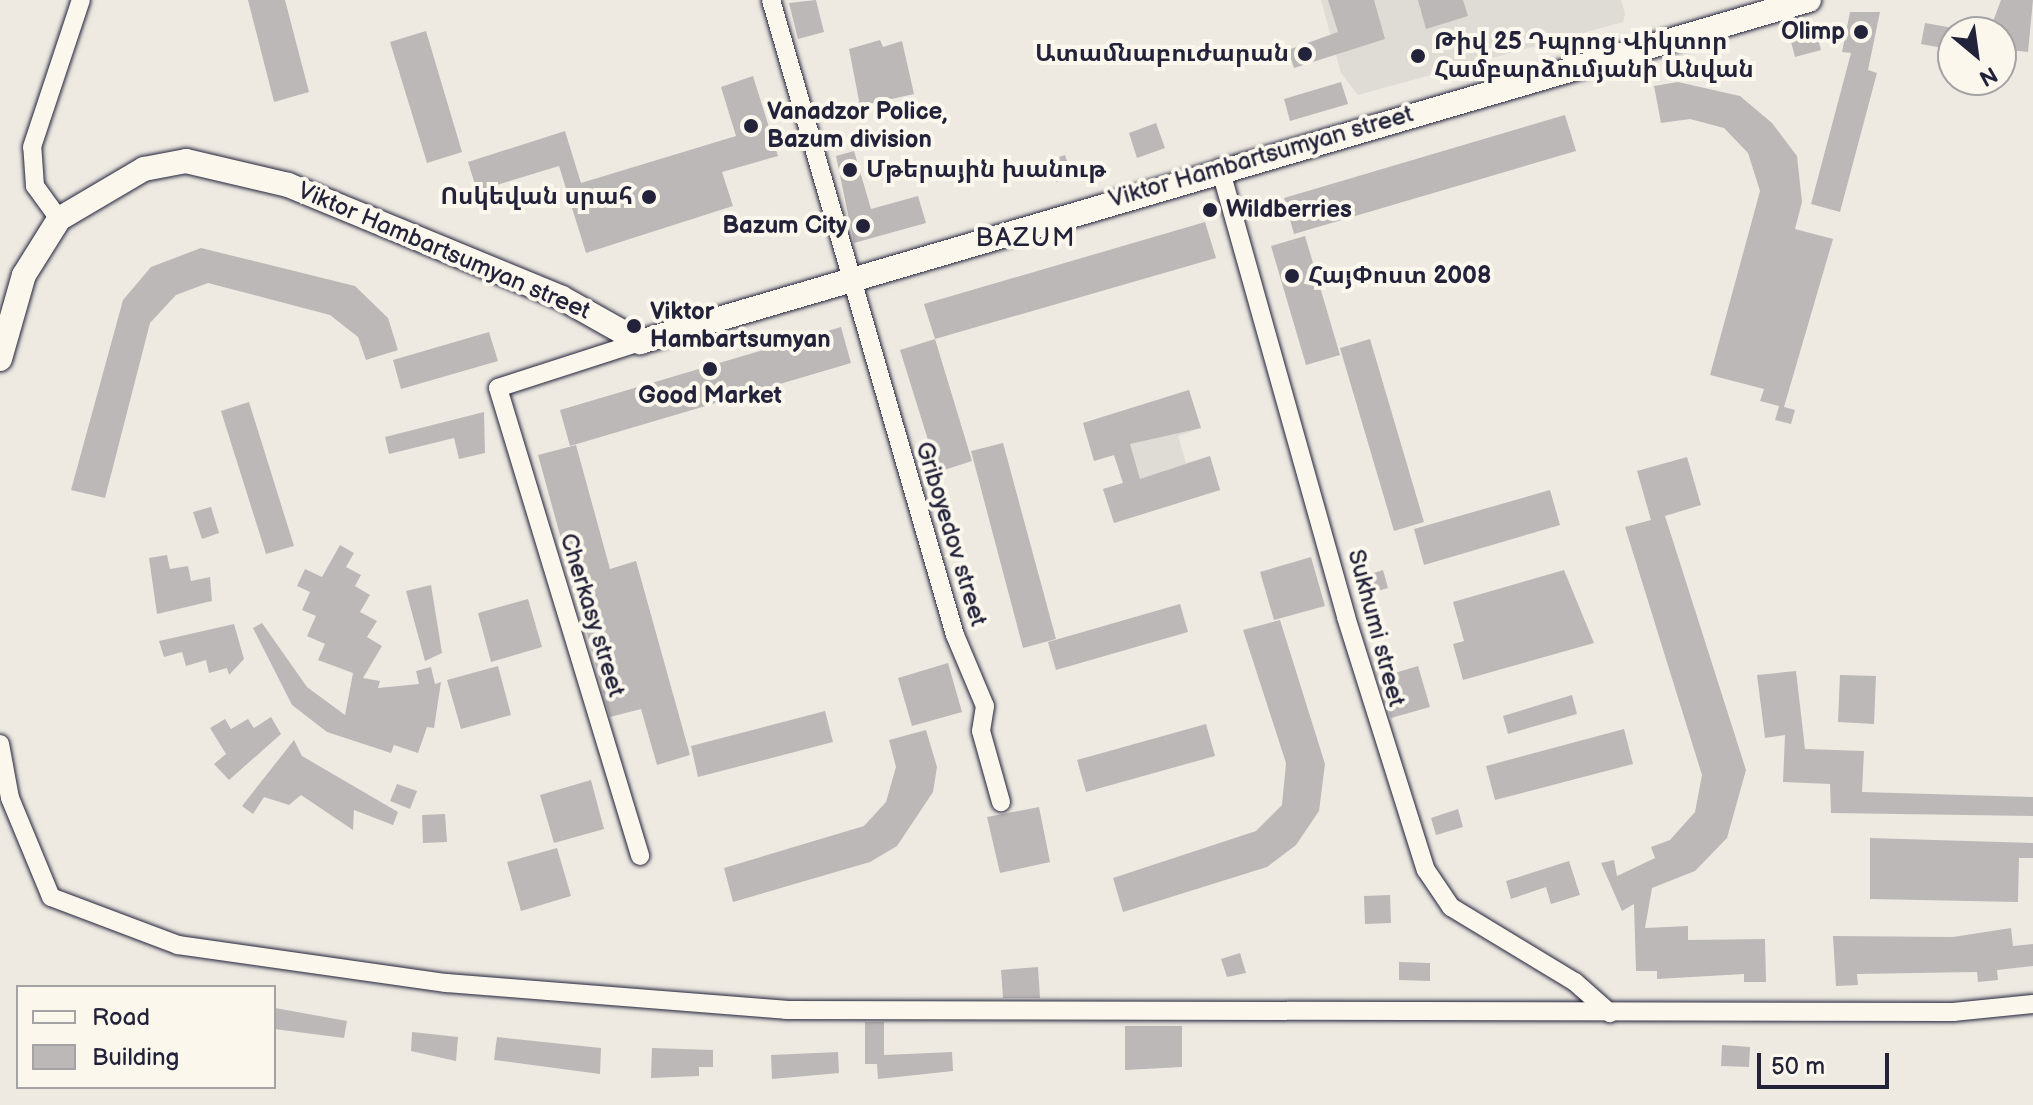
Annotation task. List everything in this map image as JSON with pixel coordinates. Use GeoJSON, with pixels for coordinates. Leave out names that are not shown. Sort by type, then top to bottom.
{"type":"FeatureCollection","features":[{"type":"Feature","properties":{"kind":"street"},"geometry":{"type":"LineString","coordinates":[[59,219],[35,186],[32,147],[81,0]]}},
{"type":"Feature","properties":{"kind":"street","name":"Griboyedov street"},"geometry":{"type":"LineString","coordinates":[[771,0],[847,278],[955,635],[985,706],[981,731],[1001,802]]}},
{"type":"Feature","properties":{"kind":"street","name":"Viktor Hambartsumyan street"},"geometry":{"type":"LineString","coordinates":[[0,359],[24,275],[59,219],[144,169],[186,161],[222,166],[288,185],[562,298],[640,342],[1220,168],[1809,0]]}},
{"type":"Feature","properties":{"kind":"street","name":"Sukhumi street"},"geometry":{"type":"LineString","coordinates":[[1220,168],[1346,617],[1426,870],[1451,907],[1575,982],[1610,1013]]}},
{"type":"Feature","properties":{"kind":"street","name":"Cherkasy street"},"geometry":{"type":"LineString","coordinates":[[640,342],[498,388],[640,856]]}},
{"type":"Feature","properties":{"kind":"street"},"geometry":{"type":"LineString","coordinates":[[0,744],[10,798],[51,897],[215,951],[586,998],[786,1010],[1953,1012],[2033,1004]]}},
{"type":"Feature","properties":{"kind":"shaded area","name":"Թիվ 25 Դպրոց Վիկտոր Համբարձումյանի Անվան"},"geometry":{"type":"Polygon","coordinates":[[[1321,0],[1621,0],[1625,14],[1623,22],[1358,95],[1341,73],[1321,0]]]}},
{"type":"Feature","properties":{"kind":"shaded area"},"geometry":{"type":"Polygon","coordinates":[[[1189,390],[1201,428],[1178,436],[1186,463],[1210,456],[1220,490],[1114,523],[1103,489],[1123,483],[1114,455],[1094,461],[1083,423],[1189,390]]]}},
{"type":"Feature","properties":{"kind":"building"},"geometry":{"type":"Polygon","coordinates":[[[248,0],[285,0],[309,92],[274,102],[248,0]]]}},
{"type":"Feature","properties":{"kind":"building"},"geometry":{"type":"Polygon","coordinates":[[[816,0],[824,32],[798,39],[789,3],[816,0]]]}},
{"type":"Feature","properties":{"kind":"building"},"geometry":{"type":"Polygon","coordinates":[[[1328,0],[1374,0],[1385,39],[1294,68],[1288,50],[1338,32],[1328,0]]]}},
{"type":"Feature","properties":{"kind":"building"},"geometry":{"type":"Polygon","coordinates":[[[1418,0],[1463,0],[1468,16],[1426,29],[1418,0]]]}},
{"type":"Feature","properties":{"kind":"building"},"geometry":{"type":"Polygon","coordinates":[[[2001,0],[2033,0],[2028,52],[2017,51],[2017,16],[1995,16],[2001,0]]]}},
{"type":"Feature","properties":{"kind":"building"},"geometry":{"type":"Polygon","coordinates":[[[1850,12],[1880,12],[1868,70],[1877,73],[1840,212],[1811,204],[1851,53],[1842,52],[1850,12]]]}},
{"type":"Feature","properties":{"kind":"building"},"geometry":{"type":"Polygon","coordinates":[[[1814,23],[1821,50],[1795,57],[1788,30],[1814,23]]]}},
{"type":"Feature","properties":{"kind":"building"},"geometry":{"type":"Polygon","coordinates":[[[1925,23],[1937,25],[1937,47],[1921,44],[1925,23]]]}},
{"type":"Feature","properties":{"kind":"building"},"geometry":{"type":"Polygon","coordinates":[[[426,31],[462,152],[427,163],[390,42],[426,31]]]}},
{"type":"Feature","properties":{"kind":"building"},"geometry":{"type":"Polygon","coordinates":[[[880,40],[883,47],[902,41],[914,94],[860,106],[849,49],[880,40]]]}},
{"type":"Feature","properties":{"kind":"building"},"geometry":{"type":"Polygon","coordinates":[[[753,76],[778,156],[722,172],[733,206],[586,253],[559,166],[477,191],[468,162],[565,131],[581,183],[736,136],[721,87],[753,76]]]}},
{"type":"Feature","properties":{"kind":"building"},"geometry":{"type":"Polygon","coordinates":[[[1341,82],[1348,104],[1290,121],[1284,99],[1341,82]]]}},
{"type":"Feature","properties":{"kind":"building"},"geometry":{"type":"Polygon","coordinates":[[[1678,82],[1740,96],[1772,123],[1797,156],[1802,202],[1795,229],[1833,239],[1784,407],[1795,410],[1791,424],[1775,420],[1779,406],[1760,401],[1764,389],[1710,375],[1760,191],[1748,153],[1724,128],[1690,119],[1661,123],[1654,86],[1678,82]]]}},
{"type":"Feature","properties":{"kind":"building"},"geometry":{"type":"Polygon","coordinates":[[[1565,115],[1576,151],[1294,234],[1284,198],[1565,115]]]}},
{"type":"Feature","properties":{"kind":"building"},"geometry":{"type":"Polygon","coordinates":[[[1156,123],[1165,148],[1137,158],[1129,133],[1156,123]]]}},
{"type":"Feature","properties":{"kind":"building"},"geometry":{"type":"Polygon","coordinates":[[[854,151],[871,209],[918,196],[926,223],[854,243],[836,156],[854,151]]]}},
{"type":"Feature","properties":{"kind":"building"},"geometry":{"type":"Polygon","coordinates":[[[1065,155],[1072,176],[1056,182],[1049,160],[1065,155]]]}},
{"type":"Feature","properties":{"kind":"building"},"geometry":{"type":"Polygon","coordinates":[[[1205,222],[1216,258],[935,339],[924,304],[1205,222]]]}},
{"type":"Feature","properties":{"kind":"building"},"geometry":{"type":"Polygon","coordinates":[[[1305,236],[1340,355],[1306,365],[1271,246],[1305,236]]]}},
{"type":"Feature","properties":{"kind":"building"},"geometry":{"type":"Polygon","coordinates":[[[201,248],[355,286],[388,318],[398,350],[366,360],[358,337],[330,315],[208,283],[176,295],[150,323],[105,498],[71,490],[123,300],[151,267],[201,248]]]}},
{"type":"Feature","properties":{"kind":"building"},"geometry":{"type":"Polygon","coordinates":[[[841,327],[851,363],[570,446],[560,410],[841,327]]]}},
{"type":"Feature","properties":{"kind":"building"},"geometry":{"type":"Polygon","coordinates":[[[489,332],[498,361],[401,389],[393,360],[489,332]]]}},
{"type":"Feature","properties":{"kind":"building"},"geometry":{"type":"Polygon","coordinates":[[[935,339],[972,461],[938,472],[900,350],[935,339]]]}},
{"type":"Feature","properties":{"kind":"building"},"geometry":{"type":"Polygon","coordinates":[[[1370,339],[1424,522],[1394,531],[1340,348],[1370,339]]]}},
{"type":"Feature","properties":{"kind":"building"},"geometry":{"type":"Polygon","coordinates":[[[1189,390],[1201,428],[1130,444],[1140,479],[1210,456],[1220,490],[1114,523],[1103,489],[1123,483],[1114,455],[1094,461],[1083,423],[1189,390]]]}},
{"type":"Feature","properties":{"kind":"building"},"geometry":{"type":"Polygon","coordinates":[[[249,402],[294,546],[266,554],[221,411],[249,402]]]}},
{"type":"Feature","properties":{"kind":"building"},"geometry":{"type":"Polygon","coordinates":[[[484,412],[485,453],[459,459],[454,438],[389,454],[385,437],[484,412]]]}},
{"type":"Feature","properties":{"kind":"building"},"geometry":{"type":"Polygon","coordinates":[[[1003,443],[1056,639],[1023,648],[971,451],[1003,443]]]}},
{"type":"Feature","properties":{"kind":"building"},"geometry":{"type":"Polygon","coordinates":[[[576,445],[610,569],[636,561],[690,755],[657,765],[641,709],[610,717],[538,455],[576,445]]]}},
{"type":"Feature","properties":{"kind":"building"},"geometry":{"type":"Polygon","coordinates":[[[1687,457],[1701,505],[1665,516],[1746,770],[1727,838],[1695,871],[1652,888],[1645,928],[1688,926],[1688,940],[1765,939],[1766,982],[1744,982],[1744,974],[1657,979],[1657,971],[1636,971],[1634,904],[1622,911],[1601,863],[1614,860],[1617,876],[1655,858],[1651,847],[1670,840],[1695,812],[1702,775],[1625,527],[1651,520],[1637,471],[1687,457]]]}},
{"type":"Feature","properties":{"kind":"building"},"geometry":{"type":"Polygon","coordinates":[[[1550,490],[1560,525],[1424,565],[1414,529],[1550,490]]]}},
{"type":"Feature","properties":{"kind":"building"},"geometry":{"type":"Polygon","coordinates":[[[211,507],[219,533],[202,539],[193,512],[211,507]]]}},
{"type":"Feature","properties":{"kind":"building"},"geometry":{"type":"Polygon","coordinates":[[[340,545],[354,553],[346,567],[361,575],[355,586],[370,595],[360,612],[377,621],[367,637],[382,646],[363,678],[380,681],[378,688],[419,684],[416,671],[431,667],[435,684],[441,682],[434,728],[427,727],[418,753],[394,745],[391,753],[327,732],[292,705],[253,628],[262,623],[307,687],[345,715],[353,673],[318,660],[325,644],[307,636],[316,616],[302,610],[310,592],[297,586],[305,569],[322,577],[340,545]]]}},
{"type":"Feature","properties":{"kind":"building"},"geometry":{"type":"Polygon","coordinates":[[[167,555],[170,569],[188,566],[191,581],[210,577],[212,601],[157,614],[149,558],[167,555]]]}},
{"type":"Feature","properties":{"kind":"building"},"geometry":{"type":"Polygon","coordinates":[[[1311,557],[1325,606],[1274,620],[1260,572],[1311,557]]]}},
{"type":"Feature","properties":{"kind":"building"},"geometry":{"type":"Polygon","coordinates":[[[1383,570],[1388,588],[1360,596],[1355,579],[1383,570]]]}},
{"type":"Feature","properties":{"kind":"building"},"geometry":{"type":"Polygon","coordinates":[[[1564,570],[1594,643],[1463,680],[1453,644],[1464,641],[1453,602],[1564,570]]]}},
{"type":"Feature","properties":{"kind":"building"},"geometry":{"type":"Polygon","coordinates":[[[431,585],[442,653],[425,661],[406,591],[431,585]]]}},
{"type":"Feature","properties":{"kind":"building"},"geometry":{"type":"Polygon","coordinates":[[[528,599],[542,647],[491,662],[478,613],[528,599]]]}},
{"type":"Feature","properties":{"kind":"building"},"geometry":{"type":"Polygon","coordinates":[[[1180,604],[1188,632],[1056,670],[1048,642],[1180,604]]]}},
{"type":"Feature","properties":{"kind":"building"},"geometry":{"type":"Polygon","coordinates":[[[1280,620],[1325,764],[1319,811],[1296,845],[1267,867],[1123,912],[1113,878],[1256,831],[1282,805],[1286,763],[1243,630],[1280,620]]]}},
{"type":"Feature","properties":{"kind":"building"},"geometry":{"type":"Polygon","coordinates":[[[234,624],[244,659],[229,675],[227,668],[209,673],[206,660],[186,666],[182,652],[164,657],[159,641],[234,624]]]}},
{"type":"Feature","properties":{"kind":"building"},"geometry":{"type":"Polygon","coordinates":[[[948,663],[962,712],[912,726],[898,678],[948,663]]]}},
{"type":"Feature","properties":{"kind":"building"},"geometry":{"type":"Polygon","coordinates":[[[498,666],[511,715],[461,729],[447,680],[498,666]]]}},
{"type":"Feature","properties":{"kind":"building"},"geometry":{"type":"Polygon","coordinates":[[[1418,666],[1430,707],[1391,718],[1378,678],[1418,666]]]}},
{"type":"Feature","properties":{"kind":"building"},"geometry":{"type":"Polygon","coordinates":[[[1796,671],[1805,749],[1864,751],[1862,792],[2033,797],[2033,816],[1831,813],[1830,784],[1783,782],[1785,735],[1765,738],[1757,675],[1796,671]]]}},
{"type":"Feature","properties":{"kind":"building"},"geometry":{"type":"Polygon","coordinates":[[[1840,675],[1876,676],[1874,724],[1838,722],[1840,675]]]}},
{"type":"Feature","properties":{"kind":"building"},"geometry":{"type":"Polygon","coordinates":[[[1572,695],[1577,714],[1508,734],[1503,716],[1572,695]]]}},
{"type":"Feature","properties":{"kind":"building"},"geometry":{"type":"Polygon","coordinates":[[[825,711],[833,742],[698,777],[691,746],[825,711]]]}},
{"type":"Feature","properties":{"kind":"building"},"geometry":{"type":"Polygon","coordinates":[[[271,717],[281,734],[229,780],[214,764],[226,754],[210,728],[225,719],[231,729],[248,719],[254,728],[271,717]]]}},
{"type":"Feature","properties":{"kind":"building"},"geometry":{"type":"Polygon","coordinates":[[[1206,724],[1215,756],[1086,792],[1077,760],[1206,724]]]}},
{"type":"Feature","properties":{"kind":"building"},"geometry":{"type":"Polygon","coordinates":[[[1624,729],[1633,764],[1495,800],[1486,766],[1624,729]]]}},
{"type":"Feature","properties":{"kind":"building"},"geometry":{"type":"Polygon","coordinates":[[[926,730],[937,767],[933,792],[897,846],[870,862],[733,902],[724,868],[864,826],[886,802],[896,767],[889,740],[926,730]]]}},
{"type":"Feature","properties":{"kind":"building"},"geometry":{"type":"Polygon","coordinates":[[[294,740],[302,756],[398,812],[393,825],[354,810],[353,830],[301,795],[289,805],[264,797],[253,814],[242,806],[294,740]]]}},
{"type":"Feature","properties":{"kind":"building"},"geometry":{"type":"Polygon","coordinates":[[[591,780],[604,829],[554,843],[540,795],[591,780]]]}},
{"type":"Feature","properties":{"kind":"building"},"geometry":{"type":"Polygon","coordinates":[[[397,784],[417,791],[410,809],[390,801],[397,784]]]}},
{"type":"Feature","properties":{"kind":"building"},"geometry":{"type":"Polygon","coordinates":[[[1039,807],[1050,862],[1000,873],[987,817],[1039,807]]]}},
{"type":"Feature","properties":{"kind":"building"},"geometry":{"type":"Polygon","coordinates":[[[1458,809],[1463,827],[1436,835],[1431,818],[1458,809]]]}},
{"type":"Feature","properties":{"kind":"building"},"geometry":{"type":"Polygon","coordinates":[[[445,814],[447,842],[423,843],[422,815],[445,814]]]}},
{"type":"Feature","properties":{"kind":"building"},"geometry":{"type":"Polygon","coordinates":[[[1870,838],[2033,843],[2033,858],[2019,858],[2018,902],[1870,899],[1870,838]]]}},
{"type":"Feature","properties":{"kind":"building"},"geometry":{"type":"Polygon","coordinates":[[[557,848],[571,896],[521,911],[507,862],[557,848]]]}},
{"type":"Feature","properties":{"kind":"building"},"geometry":{"type":"Polygon","coordinates":[[[1569,861],[1580,895],[1551,904],[1546,887],[1511,899],[1506,881],[1569,861]]]}},
{"type":"Feature","properties":{"kind":"building"},"geometry":{"type":"Polygon","coordinates":[[[1390,895],[1391,923],[1365,924],[1364,896],[1390,895]]]}},
{"type":"Feature","properties":{"kind":"building"},"geometry":{"type":"Polygon","coordinates":[[[2011,928],[2013,946],[2033,944],[2033,966],[1997,970],[1998,980],[1978,982],[1977,972],[1857,974],[1858,985],[1836,986],[1833,936],[1953,937],[2011,928]]]}},
{"type":"Feature","properties":{"kind":"building"},"geometry":{"type":"Polygon","coordinates":[[[1240,953],[1246,973],[1227,977],[1221,959],[1240,953]]]}},
{"type":"Feature","properties":{"kind":"building"},"geometry":{"type":"Polygon","coordinates":[[[1399,962],[1430,963],[1430,981],[1399,980],[1399,962]]]}},
{"type":"Feature","properties":{"kind":"building"},"geometry":{"type":"Polygon","coordinates":[[[1038,967],[1040,998],[1003,998],[1001,970],[1038,967]]]}},
{"type":"Feature","properties":{"kind":"building"},"geometry":{"type":"Polygon","coordinates":[[[276,1008],[347,1021],[344,1038],[276,1029],[276,1008]]]}},
{"type":"Feature","properties":{"kind":"building"},"geometry":{"type":"Polygon","coordinates":[[[865,1022],[884,1022],[884,1055],[952,1052],[953,1071],[878,1079],[877,1064],[865,1064],[865,1022]]]}},
{"type":"Feature","properties":{"kind":"building"},"geometry":{"type":"Polygon","coordinates":[[[1125,1026],[1182,1026],[1182,1067],[1125,1070],[1125,1026]]]}},
{"type":"Feature","properties":{"kind":"building"},"geometry":{"type":"Polygon","coordinates":[[[412,1032],[458,1037],[456,1061],[411,1051],[412,1032]]]}},
{"type":"Feature","properties":{"kind":"building"},"geometry":{"type":"Polygon","coordinates":[[[497,1037],[601,1048],[600,1074],[494,1060],[497,1037]]]}},
{"type":"Feature","properties":{"kind":"building"},"geometry":{"type":"Polygon","coordinates":[[[1722,1045],[1750,1047],[1749,1067],[1721,1066],[1722,1045]]]}},
{"type":"Feature","properties":{"kind":"building"},"geometry":{"type":"Polygon","coordinates":[[[652,1048],[713,1050],[713,1067],[699,1067],[699,1076],[651,1078],[652,1048]]]}},
{"type":"Feature","properties":{"kind":"building"},"geometry":{"type":"Polygon","coordinates":[[[838,1052],[839,1073],[772,1079],[771,1055],[838,1052]]]}},
{"type":"Feature","properties":{"kind":"place","name":"Olimp"},"geometry":{"type":"Point","coordinates":[1861,32]}},
{"type":"Feature","properties":{"kind":"place","name":"Ատամնաբուժարան"},"geometry":{"type":"Point","coordinates":[1305,54]}},
{"type":"Feature","properties":{"kind":"place","name":"Թիվ 25 Դպրոց Վիկտոր Համբարձումյանի Անվան"},"geometry":{"type":"Point","coordinates":[1418,56]}},
{"type":"Feature","properties":{"kind":"place","name":"Vanadzor Police, Bazum division"},"geometry":{"type":"Point","coordinates":[751,126]}},
{"type":"Feature","properties":{"kind":"place","name":"Մթերային խանութ"},"geometry":{"type":"Point","coordinates":[850,170]}},
{"type":"Feature","properties":{"kind":"place","name":"Ոսկեվան սրահ"},"geometry":{"type":"Point","coordinates":[649,197]}},
{"type":"Feature","properties":{"kind":"place","name":"Wildberries"},"geometry":{"type":"Point","coordinates":[1210,210]}},
{"type":"Feature","properties":{"kind":"place","name":"Bazum City"},"geometry":{"type":"Point","coordinates":[863,226]}},
{"type":"Feature","properties":{"kind":"place","name":"ՀայՓոստ 2008"},"geometry":{"type":"Point","coordinates":[1292,276]}},
{"type":"Feature","properties":{"kind":"place","name":"Viktor Hambartsumyan"},"geometry":{"type":"Point","coordinates":[634,326]}},
{"type":"Feature","properties":{"kind":"place","name":"Good Market"},"geometry":{"type":"Point","coordinates":[710,369]}},
{"type":"Feature","properties":{"kind":"district","name":"BAZUM"},"geometry":{"type":"Point","coordinates":[1026,239]}}]}
